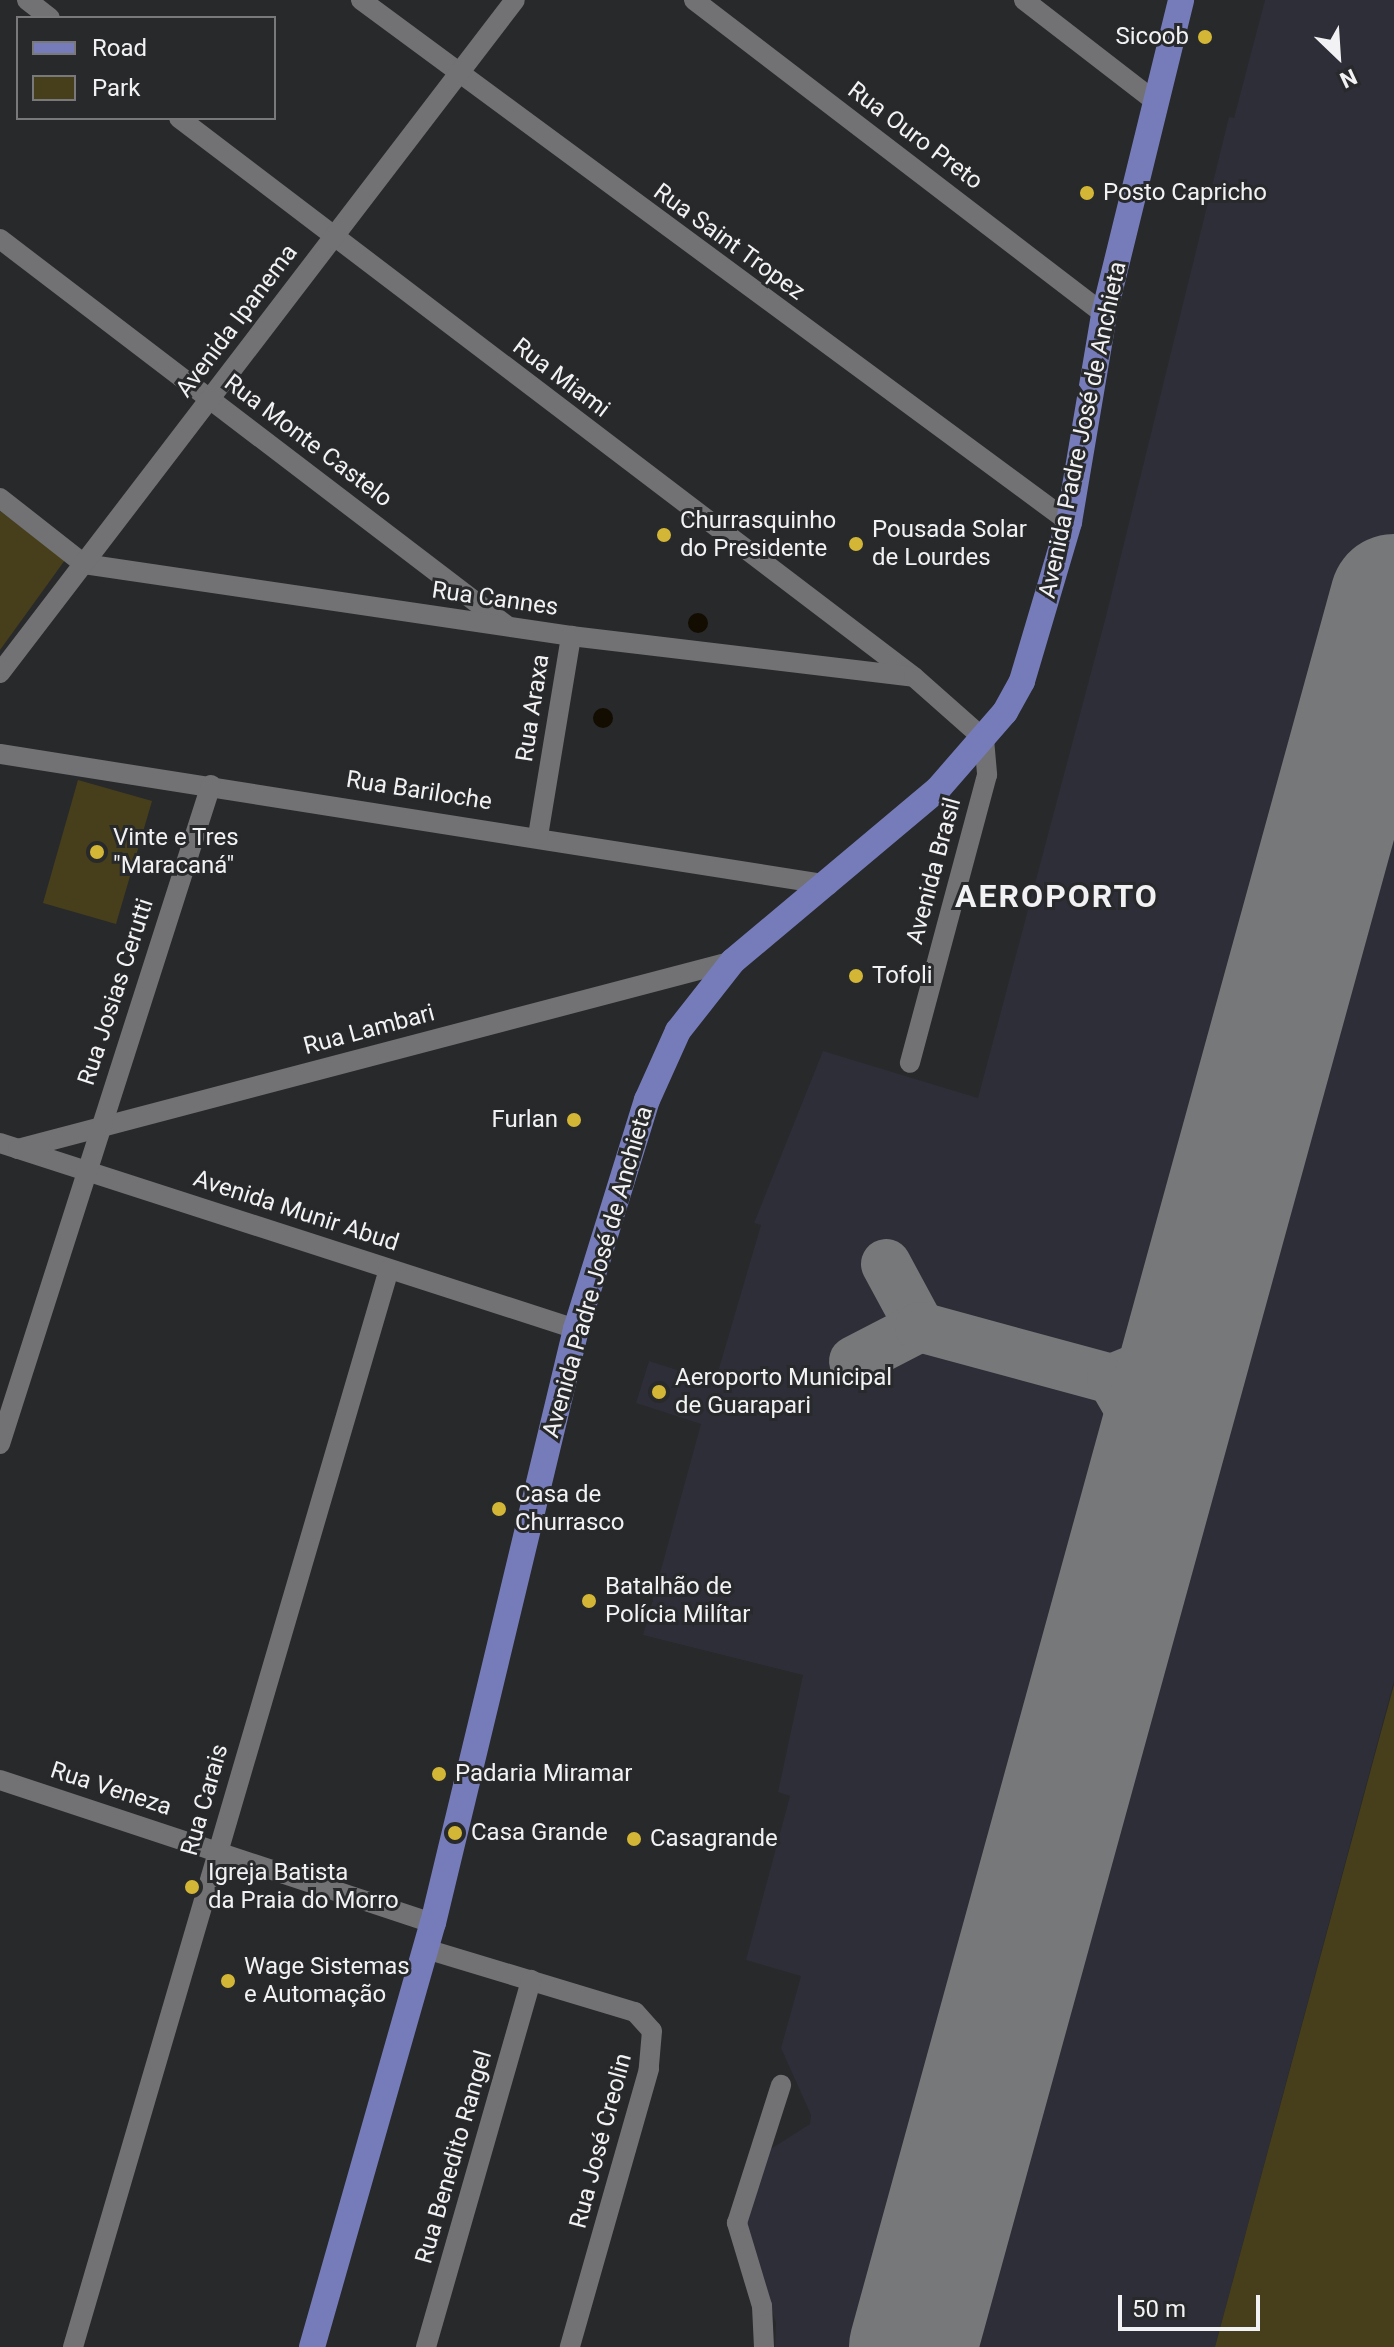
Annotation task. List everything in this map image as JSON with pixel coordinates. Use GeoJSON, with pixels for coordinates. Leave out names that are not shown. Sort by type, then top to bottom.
{"type":"FeatureCollection","features":[{"type":"Feature","properties":{"kind":"main road","name":"Avenida Padre José de Anchieta"},"geometry":{"type":"LineString","coordinates":[[312,2347],[433,1923],[576,1329],[647,1100],[678,1031],[733,961],[829,885],[938,789],[1005,712],[1037,645],[1069,522],[1104,314],[1181,0]]}},
{"type":"Feature","properties":{"kind":"street"},"geometry":{"type":"LineString","coordinates":[[27,0],[47,16]]}},
{"type":"Feature","properties":{"kind":"street","name":"Rua Saint Tropez"},"geometry":{"type":"LineString","coordinates":[[361,0],[458,75],[1069,522]]}},
{"type":"Feature","properties":{"kind":"street","name":"Avenida Ipanema"},"geometry":{"type":"LineString","coordinates":[[0,673],[515,0]]}},
{"type":"Feature","properties":{"kind":"street","name":"Rua Ouro Preto"},"geometry":{"type":"LineString","coordinates":[[694,0],[1104,314]]}},
{"type":"Feature","properties":{"kind":"street"},"geometry":{"type":"LineString","coordinates":[[1024,0],[1156,102]]}},
{"type":"Feature","properties":{"kind":"street","name":"Rua Miami"},"geometry":{"type":"LineString","coordinates":[[182,120],[914,677]]}},
{"type":"Feature","properties":{"kind":"street","name":"Rua Monte Castelo"},"geometry":{"type":"LineString","coordinates":[[0,239],[509,627]]}},
{"type":"Feature","properties":{"kind":"street","name":"Rua Cannes"},"geometry":{"type":"LineString","coordinates":[[0,498],[84,564],[571,636],[914,677]]}},
{"type":"Feature","properties":{"kind":"street","name":"Rua Araxa"},"geometry":{"type":"LineString","coordinates":[[538,836],[571,636]]}},
{"type":"Feature","properties":{"kind":"street"},"geometry":{"type":"LineString","coordinates":[[914,677],[984,739]]}},
{"type":"Feature","properties":{"kind":"street","name":"Avenida Brasil"},"geometry":{"type":"LineString","coordinates":[[910,1063],[987,775],[984,739]]}},
{"type":"Feature","properties":{"kind":"street","name":"Rua Bariloche"},"geometry":{"type":"LineString","coordinates":[[0,754],[538,836],[829,885]]}},
{"type":"Feature","properties":{"kind":"street","name":"Rua Josias Cerutti"},"geometry":{"type":"LineString","coordinates":[[0,1444],[85,1170],[211,785]]}},
{"type":"Feature","properties":{"kind":"street","name":"Rua Lambari"},"geometry":{"type":"LineString","coordinates":[[9,1146],[99,1128],[733,961]]}},
{"type":"Feature","properties":{"kind":"street","name":"Avenida Munir Abud"},"geometry":{"type":"LineString","coordinates":[[9,1146],[576,1329]]}},
{"type":"Feature","properties":{"kind":"street","name":"Rua Carais"},"geometry":{"type":"LineString","coordinates":[[73,2347],[389,1269]]}},
{"type":"Feature","properties":{"kind":"street","name":"Rua Veneza"},"geometry":{"type":"LineString","coordinates":[[0,1780],[433,1923]]}},
{"type":"Feature","properties":{"kind":"street","name":"Rua José Creolin"},"geometry":{"type":"LineString","coordinates":[[426,1949],[635,2012],[652,2031],[654,2045],[570,2347]]}},
{"type":"Feature","properties":{"kind":"street","name":"Rua Benedito Rangel"},"geometry":{"type":"LineString","coordinates":[[426,2347],[531,1980]]}},
{"type":"Feature","properties":{"kind":"street"},"geometry":{"type":"LineString","coordinates":[[764,2347],[762,2306],[737,2223],[781,2085]]}},
{"type":"Feature","properties":{"kind":"shaded area"},"geometry":{"type":"Polygon","coordinates":[[[1265,0],[1394,0],[1394,1681],[1215,2347],[775,2347],[776,2323],[744,2228],[758,2157],[810,2124],[811,2115],[781,2048],[801,1976],[746,1960],[790,1796],[778,1792],[803,1675],[643,1635],[701,1424],[636,1403],[649,1361],[715,1382],[761,1225],[754,1223],[823,1051],[978,1098],[1106,616],[1229,117],[1234,118],[1265,0]]]}},
{"type":"Feature","properties":{"kind":"shaded area"},"geometry":{"type":"Polygon","coordinates":[[[698,613],[705,616],[708,623],[705,630],[698,633],[691,630],[688,623],[691,616],[698,613]]]}},
{"type":"Feature","properties":{"kind":"shaded area"},"geometry":{"type":"Polygon","coordinates":[[[603,708],[610,711],[613,718],[610,725],[603,728],[596,725],[593,718],[596,711],[603,708]]]}},
{"type":"Feature","properties":{"kind":"green space"},"geometry":{"type":"Polygon","coordinates":[[[0,511],[65,560],[0,650],[0,511]]]}},
{"type":"Feature","properties":{"kind":"green space","name":"Vinte e Tres \"Maracaná\""},"geometry":{"type":"Polygon","coordinates":[[[78,780],[152,801],[116,924],[43,903],[78,780]]]}},
{"type":"Feature","properties":{"kind":"green space"},"geometry":{"type":"Polygon","coordinates":[[[1394,1685],[1394,2347],[1215,2347],[1381,1732],[1394,1685]]]}},
{"type":"Feature","properties":{"kind":"taxiway"},"geometry":{"type":"LineString","coordinates":[[886,1264],[920,1327]]}},
{"type":"Feature","properties":{"kind":"taxiway"},"geometry":{"type":"LineString","coordinates":[[1112,1379],[1142,1367],[1167,1348],[1203,1292]]}},
{"type":"Feature","properties":{"kind":"taxiway"},"geometry":{"type":"LineString","coordinates":[[854,1361],[920,1327],[1112,1379],[1144,1434],[1146,1501]]}},
{"type":"Feature","properties":{"kind":"runway"},"geometry":{"type":"LineString","coordinates":[[913,2347],[1394,598]]}},
{"type":"Feature","properties":{"kind":"place","name":"Sicoob"},"geometry":{"type":"Point","coordinates":[1205,37]}},
{"type":"Feature","properties":{"kind":"place","name":"Posto Capricho"},"geometry":{"type":"Point","coordinates":[1087,193]}},
{"type":"Feature","properties":{"kind":"place","name":"Churrasquinho do Presidente"},"geometry":{"type":"Point","coordinates":[664,535]}},
{"type":"Feature","properties":{"kind":"place","name":"Pousada Solar de Lourdes"},"geometry":{"type":"Point","coordinates":[856,544]}},
{"type":"Feature","properties":{"kind":"place","name":"Vinte e Tres \"Maracaná\""},"geometry":{"type":"Point","coordinates":[97,852]}},
{"type":"Feature","properties":{"kind":"place","name":"Tofoli"},"geometry":{"type":"Point","coordinates":[856,976]}},
{"type":"Feature","properties":{"kind":"place","name":"Furlan"},"geometry":{"type":"Point","coordinates":[574,1120]}},
{"type":"Feature","properties":{"kind":"place","name":"Aeroporto Municipal de Guarapari"},"geometry":{"type":"Point","coordinates":[659,1392]}},
{"type":"Feature","properties":{"kind":"place","name":"Casa de Churrasco"},"geometry":{"type":"Point","coordinates":[499,1509]}},
{"type":"Feature","properties":{"kind":"place","name":"Batalhão de Polícia Milítar"},"geometry":{"type":"Point","coordinates":[589,1601]}},
{"type":"Feature","properties":{"kind":"place","name":"Padaria Miramar"},"geometry":{"type":"Point","coordinates":[439,1774]}},
{"type":"Feature","properties":{"kind":"place","name":"Casa Grande"},"geometry":{"type":"Point","coordinates":[455,1833]}},
{"type":"Feature","properties":{"kind":"place","name":"Casagrande"},"geometry":{"type":"Point","coordinates":[634,1839]}},
{"type":"Feature","properties":{"kind":"place","name":"Igreja Batista da Praia do Morro"},"geometry":{"type":"Point","coordinates":[192,1887]}},
{"type":"Feature","properties":{"kind":"place","name":"Wage Sistemas e Automação"},"geometry":{"type":"Point","coordinates":[228,1981]}},
{"type":"Feature","properties":{"kind":"district","name":"AEROPORTO"},"geometry":{"type":"Point","coordinates":[1057,896]}}]}
